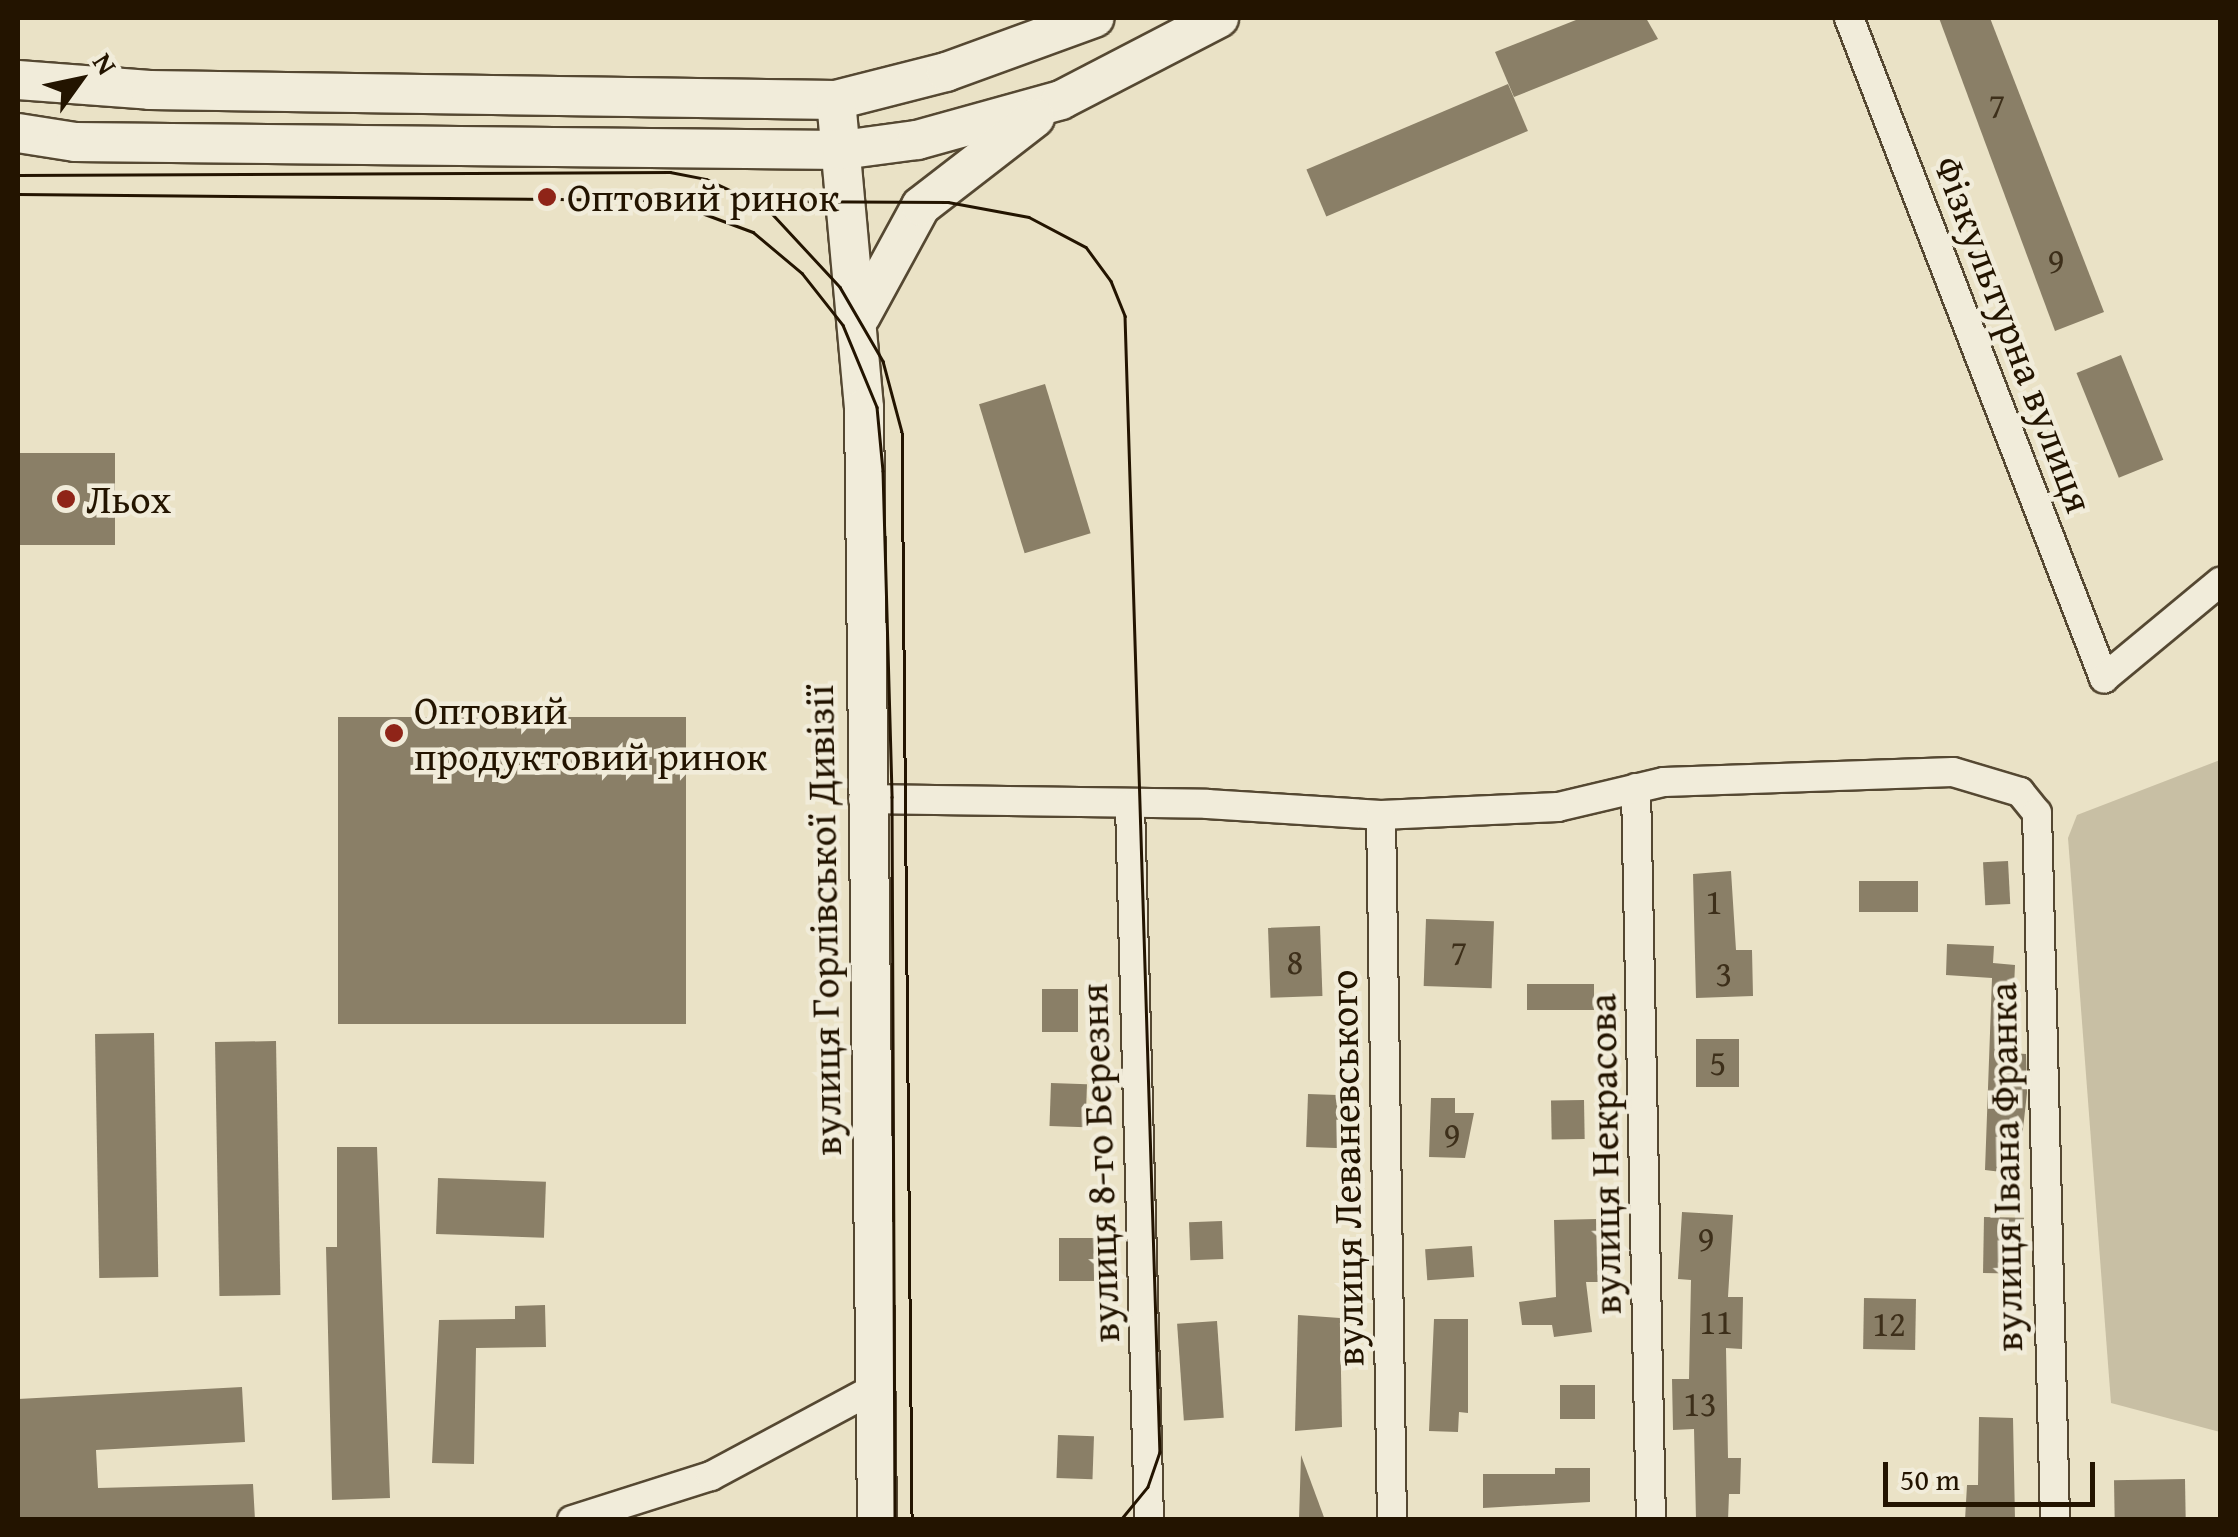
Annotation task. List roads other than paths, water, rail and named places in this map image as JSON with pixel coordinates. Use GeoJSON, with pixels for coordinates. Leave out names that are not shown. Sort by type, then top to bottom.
{"type":"FeatureCollection","features":[{"type":"Feature","properties":{"kind":"main road"},"geometry":{"type":"LineString","coordinates":[[18,80],[150,90],[836,100],[946,72],[1094,18]]}},
{"type":"Feature","properties":{"kind":"main road"},"geometry":{"type":"LineString","coordinates":[[860,318],[921,206],[1062,100],[1219,18]]}},
{"type":"Feature","properties":{"kind":"main road","name":"вулиця Горлівської Дивізії"},"geometry":{"type":"LineString","coordinates":[[836,100],[860,318],[877,1520]]}},
{"type":"Feature","properties":{"kind":"main road"},"geometry":{"type":"LineString","coordinates":[[18,133],[75,142],[842,150],[916,140],[1062,100]]}},
{"type":"Feature","properties":{"kind":"street","name":"Фізкультурна вулиця"},"geometry":{"type":"LineString","coordinates":[[1849,18],[2104,678],[2220,584]]}},
{"type":"Feature","properties":{"kind":"street","name":"вулиця Івана Франка"},"geometry":{"type":"LineString","coordinates":[[1636,788],[1954,772],[1998,780],[2020,792],[2038,813],[2055,1520]]}},
{"type":"Feature","properties":{"kind":"street"},"geometry":{"type":"LineString","coordinates":[[864,799],[1381,816],[1558,807],[1636,788]]}},
{"type":"Feature","properties":{"kind":"street","name":"вулиця Некрасова"},"geometry":{"type":"LineString","coordinates":[[1636,788],[1650,1520]]}},
{"type":"Feature","properties":{"kind":"street","name":"вулиця 8-го Березня"},"geometry":{"type":"LineString","coordinates":[[1130,805],[1149,1520]]}},
{"type":"Feature","properties":{"kind":"street","name":"вулиця Леваневського"},"geometry":{"type":"LineString","coordinates":[[1381,816],[1392,1520]]}},
{"type":"Feature","properties":{"kind":"street"},"geometry":{"type":"LineString","coordinates":[[572,1520],[710,1476],[877,1387]]}},
{"type":"Feature","properties":{"kind":"tram line"},"geometry":{"type":"LineString","coordinates":[[18,175],[670,172],[706,179],[766,207],[840,287],[883,361],[902,432],[912,1520]]}},
{"type":"Feature","properties":{"kind":"tram line"},"geometry":{"type":"LineString","coordinates":[[18,194],[667,200],[753,232],[802,273],[843,325],[877,407],[883,471],[892,797],[895,1520]]}},
{"type":"Feature","properties":{"kind":"tram line"},"geometry":{"type":"LineString","coordinates":[[758,201],[948,202],[1029,217],[1086,247],[1111,281],[1125,316],[1160,1452],[1148,1487],[1121,1520]]}},
{"type":"Feature","properties":{"kind":"place","name":"Оптовий ринок"},"geometry":{"type":"Point","coordinates":[547,197]}},
{"type":"Feature","properties":{"kind":"place","name":"Льох"},"geometry":{"type":"Point","coordinates":[66,499]}},
{"type":"Feature","properties":{"kind":"place","name":"Оптовий продуктовий ринок"},"geometry":{"type":"Point","coordinates":[394,733]}}]}
